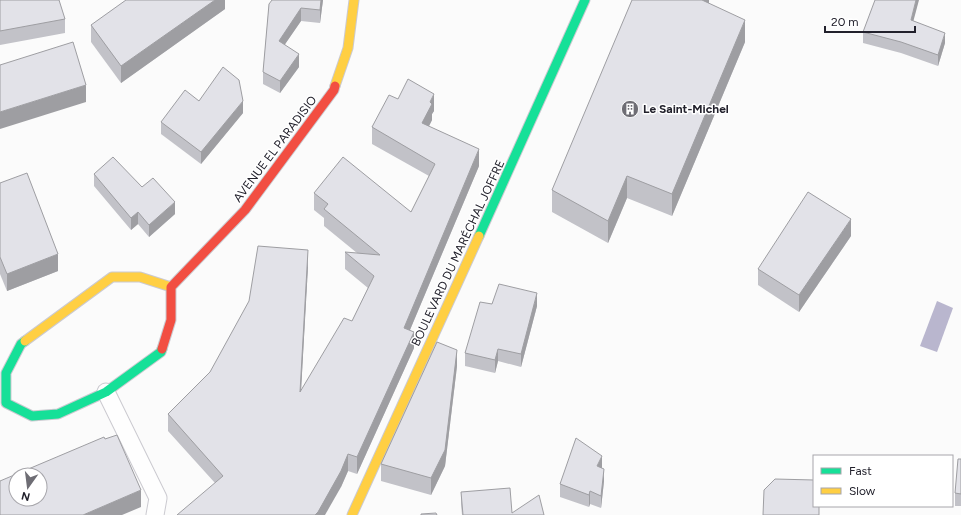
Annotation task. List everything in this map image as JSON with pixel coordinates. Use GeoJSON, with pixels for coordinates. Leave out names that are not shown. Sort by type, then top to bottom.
{"type":"FeatureCollection","features":[{"type":"Feature","properties":{"kind":"street","name":"AVENUE EL PARADISIO"},"geometry":{"type":"LineString","coordinates":[[171,288],[246,210],[334,90],[348,48],[354,0]]}},
{"type":"Feature","properties":{"kind":"street","name":"BOULEVARD DU MARÉCHAL JOFFRE"},"geometry":{"type":"LineString","coordinates":[[352,515],[585,0]]}},
{"type":"Feature","properties":{"kind":"street"},"geometry":{"type":"LineString","coordinates":[[112,277],[140,277],[171,288],[171,320],[161,352],[106,392],[58,414],[32,416],[3,404],[6,373],[22,344],[112,277]]}},
{"type":"Feature","properties":{"kind":"lane"},"geometry":{"type":"LineString","coordinates":[[106,392],[158,498],[155,515]]}},
{"type":"Feature","properties":{"kind":"shaded area"},"geometry":{"type":"Polygon","coordinates":[[[937,301],[953,308],[937,352],[920,346],[937,301]]]}},
{"type":"Feature","properties":{"kind":"building"},"geometry":{"type":"Polygon","coordinates":[[[0,0],[59,0],[65,19],[0,31],[0,0]]]}},
{"type":"Feature","properties":{"kind":"building"},"geometry":{"type":"Polygon","coordinates":[[[126,0],[215,0],[121,66],[91,25],[126,0]]]}},
{"type":"Feature","properties":{"kind":"building"},"geometry":{"type":"Polygon","coordinates":[[[272,0],[321,0],[320,10],[301,8],[279,41],[299,54],[280,81],[263,72],[269,4],[272,0]]]}},
{"type":"Feature","properties":{"kind":"building","name":"Le Saint-Michel"},"geometry":{"type":"Polygon","coordinates":[[[632,0],[702,0],[745,20],[672,194],[627,176],[608,221],[552,190],[632,0]]]}},
{"type":"Feature","properties":{"kind":"building"},"geometry":{"type":"Polygon","coordinates":[[[875,0],[916,0],[911,20],[945,33],[938,55],[901,42],[863,32],[875,0]]]}},
{"type":"Feature","properties":{"kind":"building"},"geometry":{"type":"Polygon","coordinates":[[[73,42],[86,85],[0,112],[0,65],[73,42]]]}},
{"type":"Feature","properties":{"kind":"building"},"geometry":{"type":"Polygon","coordinates":[[[223,67],[239,80],[243,101],[201,152],[161,122],[185,90],[199,101],[223,67]]]}},
{"type":"Feature","properties":{"kind":"building"},"geometry":{"type":"Polygon","coordinates":[[[408,79],[434,94],[430,102],[432,104],[422,123],[479,149],[404,328],[414,332],[357,457],[348,454],[341,471],[315,515],[177,515],[223,476],[168,414],[210,372],[249,301],[258,246],[308,250],[300,392],[344,318],[352,321],[374,276],[345,252],[380,255],[324,209],[328,204],[314,193],[343,157],[411,212],[435,164],[372,127],[389,95],[398,99],[408,79]]]}},
{"type":"Feature","properties":{"kind":"building"},"geometry":{"type":"Polygon","coordinates":[[[113,157],[142,187],[153,178],[175,202],[149,225],[138,212],[131,218],[94,174],[113,157]]]}},
{"type":"Feature","properties":{"kind":"building"},"geometry":{"type":"Polygon","coordinates":[[[27,173],[58,254],[7,274],[0,257],[0,183],[27,173]]]}},
{"type":"Feature","properties":{"kind":"building"},"geometry":{"type":"Polygon","coordinates":[[[808,192],[851,219],[799,295],[758,269],[808,192]]]}},
{"type":"Feature","properties":{"kind":"building"},"geometry":{"type":"Polygon","coordinates":[[[499,284],[537,293],[521,354],[498,349],[495,360],[465,353],[480,302],[492,304],[499,284]]]}},
{"type":"Feature","properties":{"kind":"building"},"geometry":{"type":"Polygon","coordinates":[[[437,342],[457,350],[445,450],[431,478],[381,464],[437,342]]]}},
{"type":"Feature","properties":{"kind":"building"},"geometry":{"type":"Polygon","coordinates":[[[117,435],[141,490],[83,515],[0,515],[0,481],[8,478],[8,507],[48,507],[48,467],[33,467],[104,437],[105,439],[117,435]]]}},
{"type":"Feature","properties":{"kind":"building"},"geometry":{"type":"Polygon","coordinates":[[[576,438],[602,456],[597,466],[604,469],[601,496],[590,491],[589,495],[560,484],[576,438]]]}},
{"type":"Feature","properties":{"kind":"building"},"geometry":{"type":"Polygon","coordinates":[[[958,459],[961,459],[961,494],[955,493],[958,459]]]}},
{"type":"Feature","properties":{"kind":"building"},"geometry":{"type":"Polygon","coordinates":[[[775,479],[813,480],[813,507],[819,507],[819,515],[763,515],[764,490],[775,479]]]}},
{"type":"Feature","properties":{"kind":"building"},"geometry":{"type":"Polygon","coordinates":[[[510,488],[512,513],[539,495],[544,515],[463,515],[461,492],[510,488]]]}},
{"type":"Feature","properties":{"kind":"building"},"geometry":{"type":"Polygon","coordinates":[[[436,513],[437,515],[421,515],[421,514],[436,513]]]}},
{"type":"Feature","properties":{"kind":"traffic: fast"},"geometry":{"type":"LineString","coordinates":[[479,236],[585,0]]}},
{"type":"Feature","properties":{"kind":"traffic: fast"},"geometry":{"type":"LineString","coordinates":[[25,341],[21,344],[6,373],[6,403],[32,416],[58,414],[106,392],[161,352],[162,349]]}},
{"type":"Feature","properties":{"kind":"traffic: slow"},"geometry":{"type":"LineString","coordinates":[[335,86],[348,48],[354,0]]}},
{"type":"Feature","properties":{"kind":"traffic: slow"},"geometry":{"type":"LineString","coordinates":[[352,515],[479,236]]}},
{"type":"Feature","properties":{"kind":"traffic: slow"},"geometry":{"type":"LineString","coordinates":[[25,341],[112,277],[140,277],[171,287]]}},
{"type":"Feature","properties":{"kind":"traffic: jam"},"geometry":{"type":"LineString","coordinates":[[162,349],[171,320],[171,287],[245,210],[334,90],[335,86]]}},
{"type":"Feature","properties":{"kind":"place","name":"Le Saint-Michel"},"geometry":{"type":"Point","coordinates":[630,109]}}]}
